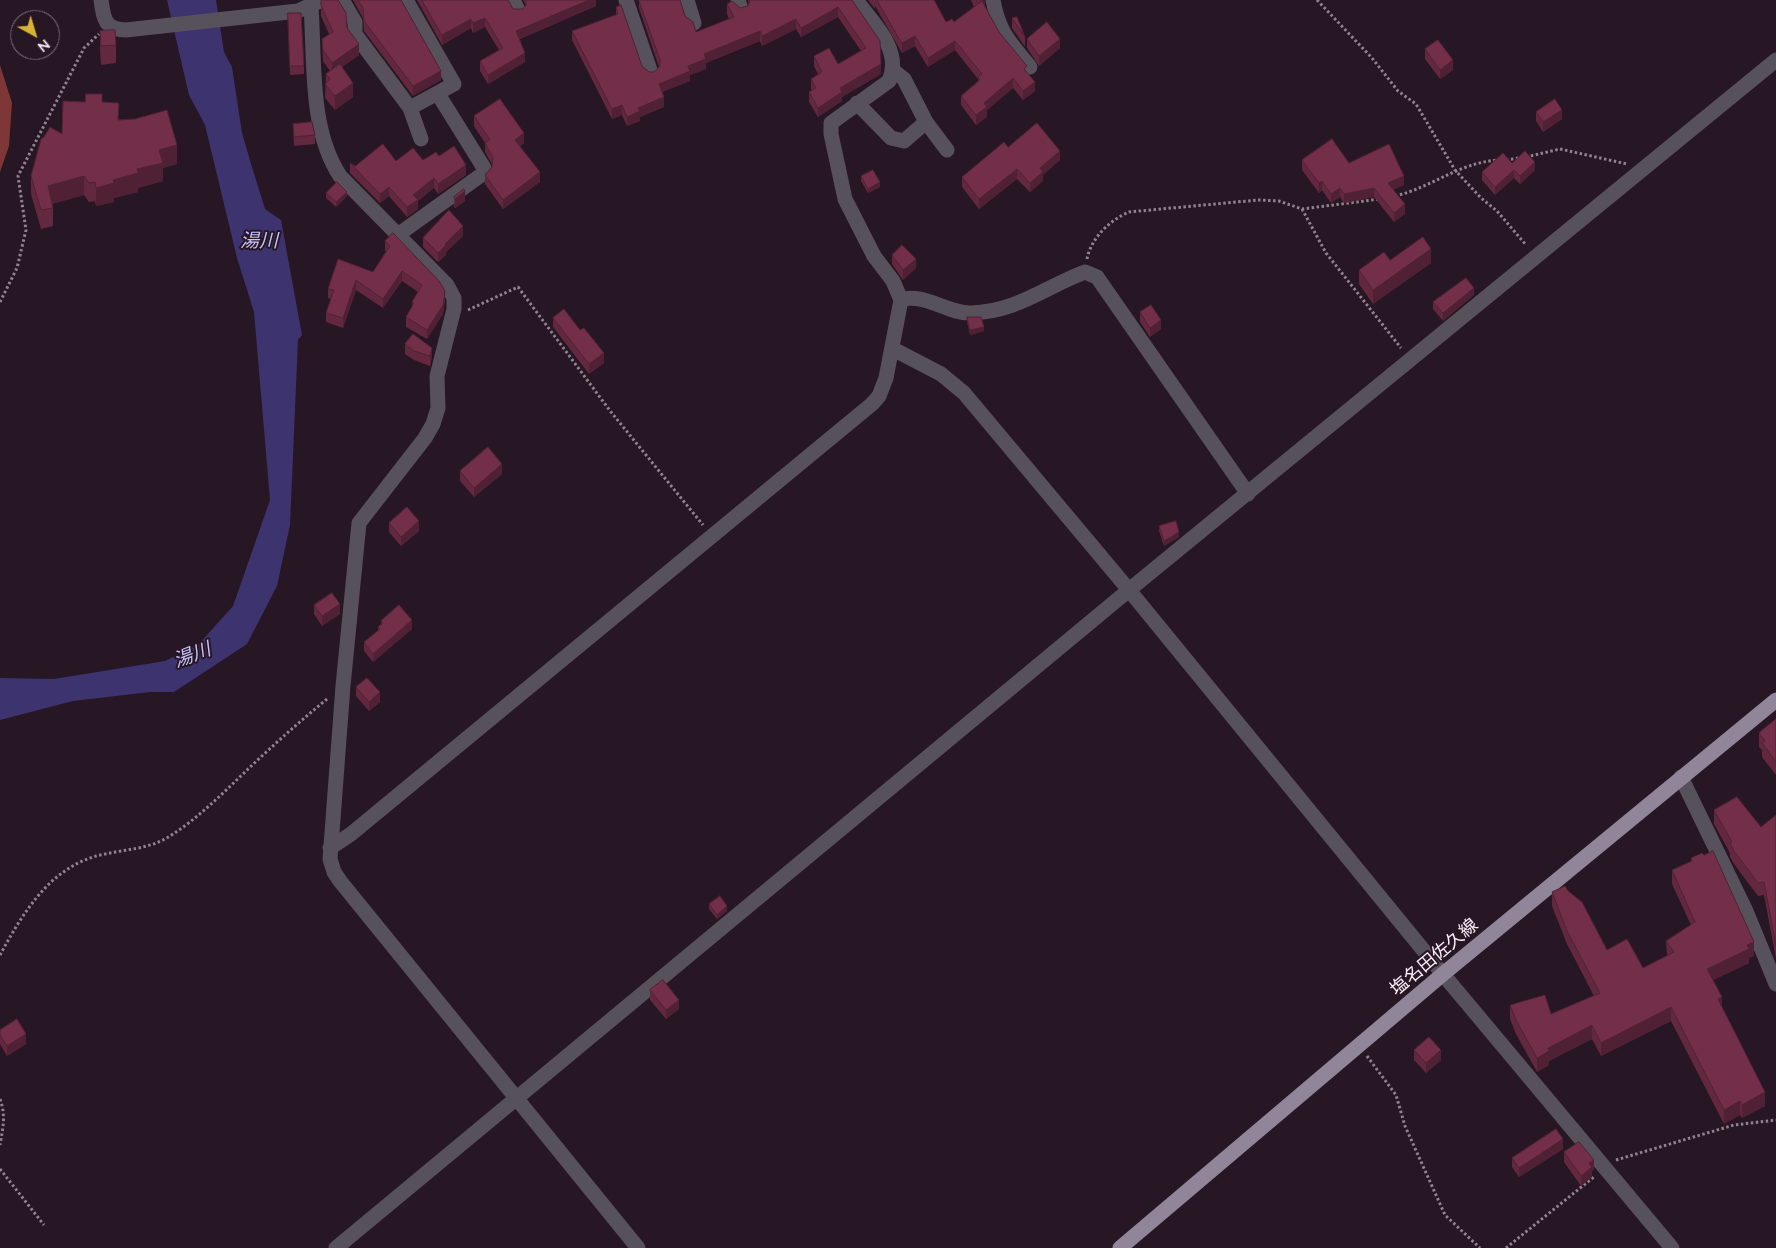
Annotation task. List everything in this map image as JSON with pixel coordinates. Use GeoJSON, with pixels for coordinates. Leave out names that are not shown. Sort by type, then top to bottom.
{"type":"FeatureCollection","features":[{"type":"Feature","properties":{"kind":"main road","name":"塩名田佐久線"},"geometry":{"type":"LineString","coordinates":[[1120,1248],[1443,974],[1776,700]]}},
{"type":"Feature","properties":{"kind":"street"},"geometry":{"type":"LineString","coordinates":[[101,0],[104,16],[109,25],[114,29],[126,30],[287,12],[317,3],[318,114],[329,160],[340,176],[447,285],[454,298],[454,309],[437,376],[438,408],[433,424],[425,438],[359,523],[342,686],[330,848],[334,872],[638,1248]]}},
{"type":"Feature","properties":{"kind":"street"},"geometry":{"type":"LineString","coordinates":[[342,0],[355,22],[355,34],[410,108],[422,139]]}},
{"type":"Feature","properties":{"kind":"street"},"geometry":{"type":"LineString","coordinates":[[406,0],[454,84],[410,108]]}},
{"type":"Feature","properties":{"kind":"street"},"geometry":{"type":"LineString","coordinates":[[626,0],[651,73]]}},
{"type":"Feature","properties":{"kind":"street"},"geometry":{"type":"LineString","coordinates":[[687,0],[694,23]]}},
{"type":"Feature","properties":{"kind":"street"},"geometry":{"type":"LineString","coordinates":[[330,848],[352,834],[711,535],[872,404],[883,388],[893,349],[901,300],[893,281],[874,256],[845,199],[831,134],[831,123],[890,81],[894,71],[892,54],[887,40],[856,0]]}},
{"type":"Feature","properties":{"kind":"street"},"geometry":{"type":"LineString","coordinates":[[993,0],[997,20],[1003,34],[1030,67]]}},
{"type":"Feature","properties":{"kind":"street"},"geometry":{"type":"LineString","coordinates":[[336,1248],[1129,590],[1776,60]]}},
{"type":"Feature","properties":{"kind":"street"},"geometry":{"type":"LineString","coordinates":[[894,71],[904,78],[926,122],[947,150]]}},
{"type":"Feature","properties":{"kind":"street"},"geometry":{"type":"LineString","coordinates":[[399,234],[484,173],[484,168],[438,94]]}},
{"type":"Feature","properties":{"kind":"street"},"geometry":{"type":"LineString","coordinates":[[857,103],[891,138],[904,141],[926,122]]}},
{"type":"Feature","properties":{"kind":"street"},"geometry":{"type":"LineString","coordinates":[[901,300],[908,297],[918,298],[940,307],[969,313],[1000,310],[1021,303],[1085,272],[1097,277],[1248,494]]}},
{"type":"Feature","properties":{"kind":"street"},"geometry":{"type":"LineString","coordinates":[[893,349],[941,374],[964,393],[1129,590],[1443,974],[1672,1248]]}},
{"type":"Feature","properties":{"kind":"street"},"geometry":{"type":"LineString","coordinates":[[1681,777],[1746,911],[1776,984]]}},
{"type":"Feature","properties":{"kind":"path"},"geometry":{"type":"LineString","coordinates":[[1317,0],[1372,58],[1398,91],[1416,104],[1455,170],[1481,198],[1497,211],[1536,257]]}},
{"type":"Feature","properties":{"kind":"path"},"geometry":{"type":"LineString","coordinates":[[0,302],[18,268],[26,230],[18,176],[84,48],[109,25]]}},
{"type":"Feature","properties":{"kind":"path"},"geometry":{"type":"LineString","coordinates":[[1393,196],[1412,192],[1455,170],[1477,162],[1517,159],[1560,150],[1645,169]]}},
{"type":"Feature","properties":{"kind":"path"},"geometry":{"type":"LineString","coordinates":[[1085,272],[1088,254],[1096,238],[1118,216],[1129,212],[1258,200],[1279,201],[1302,209],[1384,198]]}},
{"type":"Feature","properties":{"kind":"path"},"geometry":{"type":"LineString","coordinates":[[1302,209],[1326,253],[1410,360]]}},
{"type":"Feature","properties":{"kind":"path"},"geometry":{"type":"LineString","coordinates":[[454,309],[466,311],[518,287],[611,412],[711,535]]}},
{"type":"Feature","properties":{"kind":"path"},"geometry":{"type":"LineString","coordinates":[[0,955],[36,897],[46,885],[62,872],[92,857],[154,845],[169,837],[208,806],[288,732],[342,686]]}},
{"type":"Feature","properties":{"kind":"path"},"geometry":{"type":"LineString","coordinates":[[1362,1049],[1396,1095],[1405,1126],[1444,1215],[1480,1248]]}},
{"type":"Feature","properties":{"kind":"path"},"geometry":{"type":"LineString","coordinates":[[0,1099],[4,1110],[0,1145]]}},
{"type":"Feature","properties":{"kind":"path"},"geometry":{"type":"LineString","coordinates":[[1506,1248],[1616,1160],[1734,1126],[1776,1120]]}},
{"type":"Feature","properties":{"kind":"path"},"geometry":{"type":"LineString","coordinates":[[0,1169],[44,1225]]}},
{"type":"Feature","properties":{"kind":"shaded area"},"geometry":{"type":"Polygon","coordinates":[[[0,65],[12,103],[9,146],[0,172],[0,65]]]}},
{"type":"Feature","properties":{"kind":"water","name":"湯川"},"geometry":{"type":"Polygon","coordinates":[[[167,0],[216,0],[224,52],[232,67],[242,133],[252,167],[265,209],[281,220],[302,335],[298,340],[290,525],[277,586],[247,644],[174,692],[150,692],[73,701],[0,720],[0,678],[54,679],[165,661],[198,645],[233,606],[270,500],[254,312],[237,258],[205,125],[189,95],[167,0]]]}},
{"type":"Feature","properties":{"kind":"building"},"geometry":{"type":"Polygon","coordinates":[[[323,0],[338,0],[346,13],[347,28],[359,44],[332,63],[323,50],[322,39],[333,32],[321,5],[323,0]]]}},
{"type":"Feature","properties":{"kind":"building"},"geometry":{"type":"Polygon","coordinates":[[[358,0],[401,0],[441,71],[413,86],[364,21],[363,8],[358,0]]]}},
{"type":"Feature","properties":{"kind":"building"},"geometry":{"type":"Polygon","coordinates":[[[422,0],[508,0],[513,9],[523,9],[526,5],[526,0],[589,0],[516,31],[525,53],[488,75],[480,61],[503,48],[485,18],[473,23],[471,19],[442,35],[422,0]]]}},
{"type":"Feature","properties":{"kind":"building"},"geometry":{"type":"Polygon","coordinates":[[[639,0],[680,0],[685,16],[693,22],[696,32],[734,17],[727,4],[732,1],[740,8],[748,6],[750,0],[852,0],[880,41],[881,64],[840,88],[842,92],[818,108],[809,92],[816,88],[811,79],[822,72],[814,56],[829,48],[838,64],[866,48],[838,7],[801,28],[796,19],[762,36],[760,31],[704,54],[706,59],[688,66],[690,71],[659,84],[664,97],[638,108],[640,111],[627,117],[622,105],[612,109],[572,31],[618,14],[616,7],[621,5],[642,66],[649,72],[654,72],[660,66],[660,60],[639,0]]]}},
{"type":"Feature","properties":{"kind":"building"},"geometry":{"type":"Polygon","coordinates":[[[877,0],[934,0],[946,22],[952,19],[954,22],[982,1],[999,32],[1027,66],[1024,69],[1035,82],[1023,91],[1013,78],[984,103],[987,107],[976,115],[961,96],[980,80],[978,77],[982,74],[955,41],[928,58],[915,36],[902,43],[877,0]]]}},
{"type":"Feature","properties":{"kind":"building"},"geometry":{"type":"Polygon","coordinates":[[[288,13],[301,13],[304,66],[290,66],[288,13]]]}},
{"type":"Feature","properties":{"kind":"building"},"geometry":{"type":"Polygon","coordinates":[[[1017,17],[1025,37],[1012,18],[1017,17]]]}},
{"type":"Feature","properties":{"kind":"building"},"geometry":{"type":"Polygon","coordinates":[[[1047,22],[1060,39],[1039,56],[1027,39],[1047,22]]]}},
{"type":"Feature","properties":{"kind":"building"},"geometry":{"type":"Polygon","coordinates":[[[115,30],[116,45],[101,46],[100,31],[115,30]]]}},
{"type":"Feature","properties":{"kind":"building"},"geometry":{"type":"Polygon","coordinates":[[[1438,40],[1453,60],[1440,70],[1425,49],[1438,40]]]}},
{"type":"Feature","properties":{"kind":"building"},"geometry":{"type":"Polygon","coordinates":[[[340,64],[353,83],[335,96],[325,84],[330,79],[326,74],[340,64]]]}},
{"type":"Feature","properties":{"kind":"building"},"geometry":{"type":"Polygon","coordinates":[[[86,94],[102,94],[102,102],[119,103],[118,120],[135,119],[167,110],[177,145],[159,150],[163,163],[137,169],[138,173],[113,180],[114,183],[96,188],[95,182],[89,183],[84,176],[48,186],[53,208],[41,210],[31,176],[41,139],[50,127],[62,134],[63,101],[85,102],[86,94]]]}},
{"type":"Feature","properties":{"kind":"building"},"geometry":{"type":"Polygon","coordinates":[[[500,99],[524,133],[515,140],[540,172],[503,200],[485,175],[492,167],[493,158],[485,143],[490,140],[474,116],[500,99]]]}},
{"type":"Feature","properties":{"kind":"building"},"geometry":{"type":"Polygon","coordinates":[[[1555,99],[1562,110],[1543,122],[1536,112],[1555,99]]]}},
{"type":"Feature","properties":{"kind":"building"},"geometry":{"type":"Polygon","coordinates":[[[312,122],[315,135],[294,137],[293,124],[312,122]]]}},
{"type":"Feature","properties":{"kind":"building"},"geometry":{"type":"Polygon","coordinates":[[[1037,123],[1060,151],[1040,168],[1043,172],[1030,183],[1017,169],[979,199],[962,177],[1004,142],[1008,147],[1037,123]]]}},
{"type":"Feature","properties":{"kind":"building"},"geometry":{"type":"Polygon","coordinates":[[[1332,139],[1349,163],[1389,144],[1404,176],[1388,183],[1405,204],[1394,213],[1374,188],[1344,194],[1340,188],[1331,194],[1322,181],[1319,183],[1302,160],[1332,139]]]}},
{"type":"Feature","properties":{"kind":"building"},"geometry":{"type":"Polygon","coordinates":[[[383,144],[396,161],[413,148],[423,160],[436,152],[439,156],[454,146],[466,165],[438,184],[434,178],[413,195],[418,200],[407,207],[389,187],[380,194],[350,163],[355,166],[383,144]]]}},
{"type":"Feature","properties":{"kind":"building"},"geometry":{"type":"Polygon","coordinates":[[[1525,151],[1535,162],[1520,176],[1514,170],[1495,187],[1482,172],[1503,153],[1512,163],[1525,151]]]}},
{"type":"Feature","properties":{"kind":"building"},"geometry":{"type":"Polygon","coordinates":[[[873,170],[880,182],[868,189],[861,176],[873,170]]]}},
{"type":"Feature","properties":{"kind":"building"},"geometry":{"type":"Polygon","coordinates":[[[337,182],[347,192],[336,202],[326,193],[337,182]]]}},
{"type":"Feature","properties":{"kind":"building"},"geometry":{"type":"Polygon","coordinates":[[[464,189],[465,191],[455,199],[454,197],[464,189]]]}},
{"type":"Feature","properties":{"kind":"building"},"geometry":{"type":"Polygon","coordinates":[[[449,210],[463,226],[438,253],[423,238],[449,210]]]}},
{"type":"Feature","properties":{"kind":"building"},"geometry":{"type":"Polygon","coordinates":[[[393,233],[439,281],[445,291],[443,305],[427,330],[406,317],[422,285],[402,271],[383,299],[356,280],[343,318],[326,313],[334,290],[328,289],[338,259],[373,272],[390,246],[385,241],[393,233]]]}},
{"type":"Feature","properties":{"kind":"building"},"geometry":{"type":"Polygon","coordinates":[[[1423,237],[1431,249],[1373,290],[1359,270],[1384,252],[1390,260],[1423,237]]]}},
{"type":"Feature","properties":{"kind":"building"},"geometry":{"type":"Polygon","coordinates":[[[902,245],[916,259],[903,270],[892,255],[902,245]]]}},
{"type":"Feature","properties":{"kind":"building"},"geometry":{"type":"Polygon","coordinates":[[[1466,278],[1474,288],[1443,313],[1433,302],[1466,278]]]}},
{"type":"Feature","properties":{"kind":"building"},"geometry":{"type":"Polygon","coordinates":[[[1151,305],[1161,320],[1150,328],[1140,312],[1151,305]]]}},
{"type":"Feature","properties":{"kind":"building"},"geometry":{"type":"Polygon","coordinates":[[[564,309],[580,330],[584,328],[604,353],[589,364],[553,318],[564,309]]]}},
{"type":"Feature","properties":{"kind":"building"},"geometry":{"type":"Polygon","coordinates":[[[967,317],[981,317],[984,327],[970,330],[967,317]]]}},
{"type":"Feature","properties":{"kind":"building"},"geometry":{"type":"Polygon","coordinates":[[[413,334],[432,348],[430,356],[414,351],[405,344],[413,334]]]}},
{"type":"Feature","properties":{"kind":"building"},"geometry":{"type":"Polygon","coordinates":[[[488,447],[502,464],[474,488],[460,471],[488,447]]]}},
{"type":"Feature","properties":{"kind":"building"},"geometry":{"type":"Polygon","coordinates":[[[407,507],[419,521],[401,537],[389,523],[407,507]]]}},
{"type":"Feature","properties":{"kind":"building"},"geometry":{"type":"Polygon","coordinates":[[[1176,521],[1179,532],[1164,541],[1159,526],[1176,521]]]}},
{"type":"Feature","properties":{"kind":"building"},"geometry":{"type":"Polygon","coordinates":[[[332,593],[340,604],[322,616],[314,605],[332,593]]]}},
{"type":"Feature","properties":{"kind":"building"},"geometry":{"type":"Polygon","coordinates":[[[399,605],[412,620],[373,654],[364,642],[380,629],[378,627],[383,623],[381,621],[399,605]]]}},
{"type":"Feature","properties":{"kind":"building"},"geometry":{"type":"Polygon","coordinates":[[[367,678],[380,692],[369,702],[356,687],[367,678]]]}},
{"type":"Feature","properties":{"kind":"building"},"geometry":{"type":"Polygon","coordinates":[[[1776,719],[1776,762],[1762,743],[1765,741],[1759,733],[1776,719]]]}},
{"type":"Feature","properties":{"kind":"building"},"geometry":{"type":"Polygon","coordinates":[[[1737,797],[1761,827],[1776,815],[1776,946],[1764,882],[1758,883],[1734,851],[1730,843],[1732,842],[1714,810],[1737,797]]]}},
{"type":"Feature","properties":{"kind":"building"},"geometry":{"type":"Polygon","coordinates":[[[1713,851],[1754,942],[1747,945],[1749,949],[1707,969],[1722,997],[1718,999],[1765,1092],[1742,1105],[1740,1101],[1724,1110],[1671,1007],[1601,1043],[1592,1025],[1548,1048],[1549,1051],[1537,1058],[1510,1005],[1545,995],[1551,1014],[1600,993],[1567,931],[1552,892],[1565,886],[1568,891],[1582,902],[1607,950],[1627,939],[1643,968],[1674,952],[1666,941],[1695,922],[1672,870],[1692,861],[1691,858],[1713,851]]]}},
{"type":"Feature","properties":{"kind":"building"},"geometry":{"type":"Polygon","coordinates":[[[720,896],[727,906],[717,915],[709,904],[720,896]]]}},
{"type":"Feature","properties":{"kind":"building"},"geometry":{"type":"Polygon","coordinates":[[[663,980],[679,1000],[666,1010],[650,990],[663,980]]]}},
{"type":"Feature","properties":{"kind":"building"},"geometry":{"type":"Polygon","coordinates":[[[17,1019],[26,1034],[7,1046],[0,1035],[0,1030],[17,1019]]]}},
{"type":"Feature","properties":{"kind":"building"},"geometry":{"type":"Polygon","coordinates":[[[1429,1037],[1441,1050],[1426,1063],[1414,1050],[1429,1037]]]}},
{"type":"Feature","properties":{"kind":"building"},"geometry":{"type":"Polygon","coordinates":[[[1556,1129],[1563,1139],[1519,1168],[1512,1158],[1556,1129]]]}},
{"type":"Feature","properties":{"kind":"building"},"geometry":{"type":"Polygon","coordinates":[[[1579,1142],[1594,1160],[1589,1163],[1592,1167],[1581,1176],[1564,1152],[1579,1142]]]}}]}
